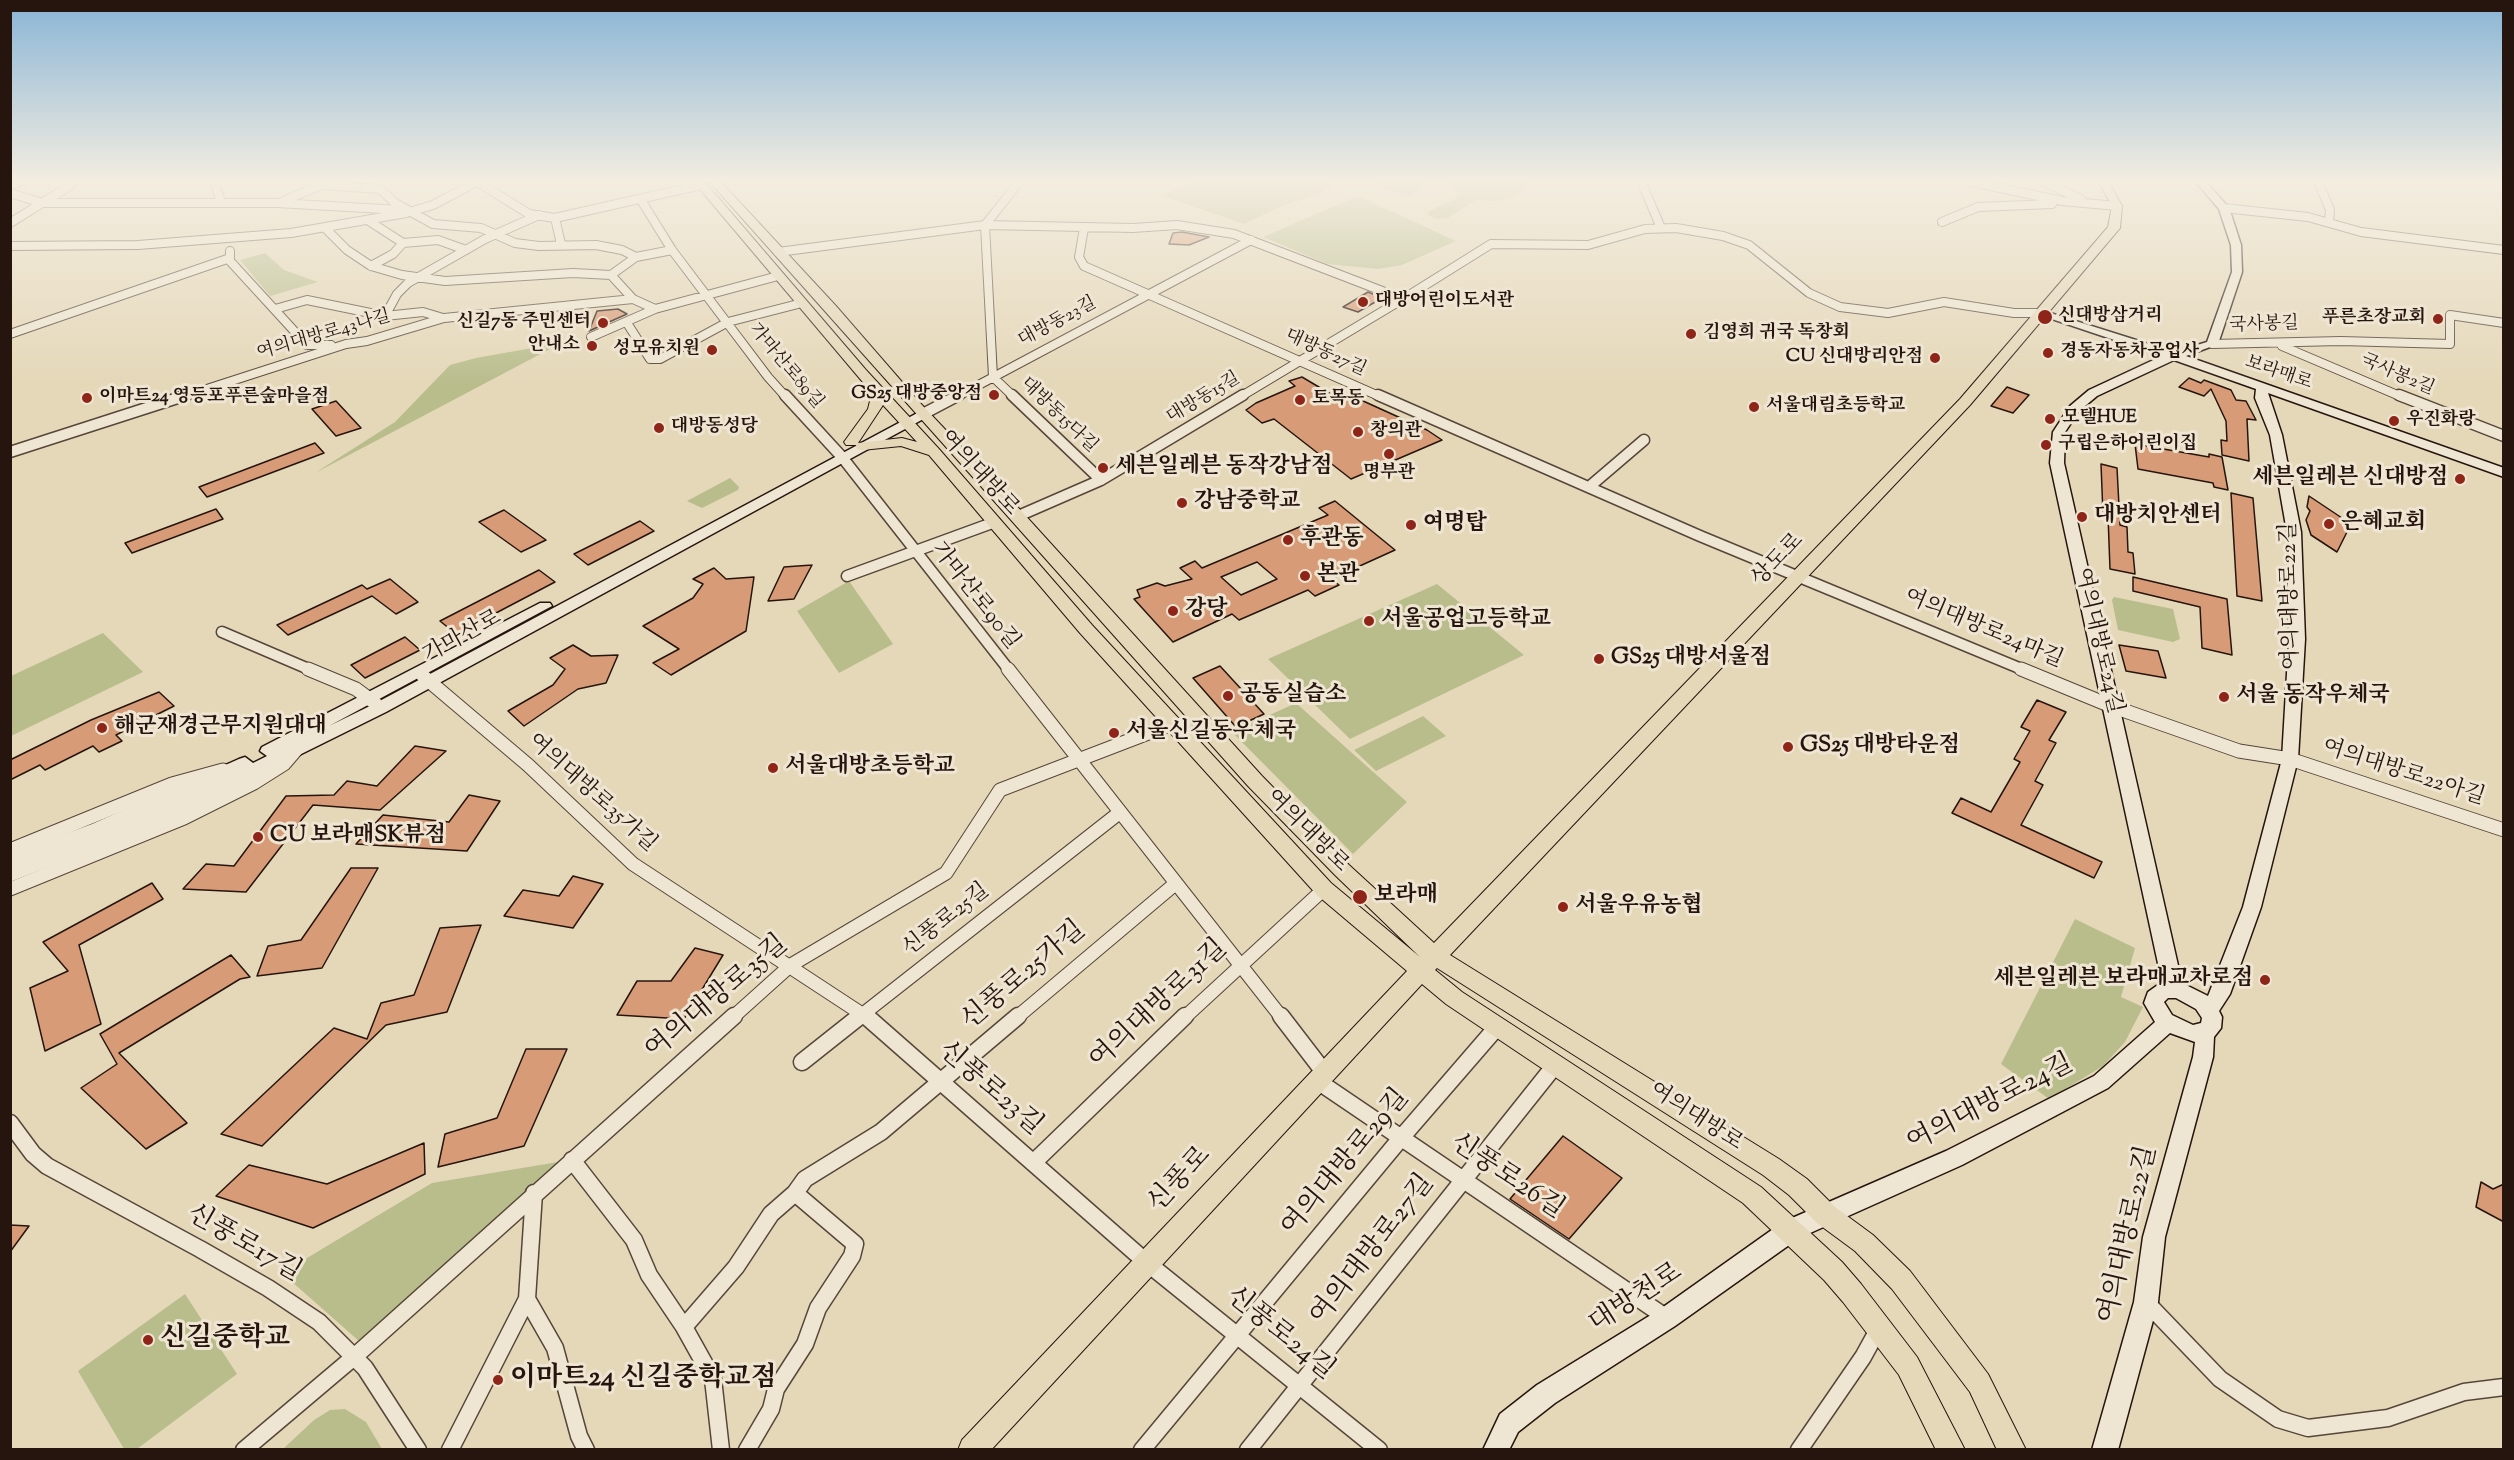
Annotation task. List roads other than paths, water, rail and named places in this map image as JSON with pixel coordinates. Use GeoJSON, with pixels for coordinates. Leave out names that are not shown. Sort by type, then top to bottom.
{"type":"FeatureCollection","features":[{"type":"Feature","properties":{"kind":"main road","name":"여의대방로"},"geometry":{"type":"LineString","coordinates":[[756,249],[879,393],[934,452],[1172,724],[1324,890],[1428,964],[1771,1167],[1798,1187],[1826,1215],[1864,1243],[1901,1280],[1978,1383],[2013,1447]]}},
{"type":"Feature","properties":{"kind":"main road","name":"여의대방로"},"geometry":{"type":"LineString","coordinates":[[775,249],[832,309],[920,411],[1255,781],[1356,883],[1428,964],[1497,1027],[1752,1195],[1833,1271],[1908,1366],[1950,1449]]}},
{"type":"Feature","properties":{"kind":"main road","name":"상도로"},"geometry":{"type":"LineString","coordinates":[[1428,964],[1965,402],[2096,249]]}},
{"type":"Feature","properties":{"kind":"main road"},"geometry":{"type":"LineString","coordinates":[[762,256],[778,252]]}},
{"type":"Feature","properties":{"kind":"main road"},"geometry":{"type":"LineString","coordinates":[[778,276],[795,271]]}},
{"type":"Feature","properties":{"kind":"main road"},"geometry":{"type":"LineString","coordinates":[[879,393],[875,409],[857,444],[913,443],[934,452]]}},
{"type":"Feature","properties":{"kind":"main road","name":"신풍로"},"geometry":{"type":"LineString","coordinates":[[972,1449],[1320,1076],[1428,964]]}},
{"type":"Feature","properties":{"kind":"street"},"geometry":{"type":"LineString","coordinates":[[230,258],[232,249]]}},
{"type":"Feature","properties":{"kind":"street"},"geometry":{"type":"LineString","coordinates":[[346,249],[371,266],[418,278],[445,281],[573,273],[611,275],[636,257],[672,250]]}},
{"type":"Feature","properties":{"kind":"street"},"geometry":{"type":"LineString","coordinates":[[371,266],[397,249]]}},
{"type":"Feature","properties":{"kind":"street"},"geometry":{"type":"LineString","coordinates":[[617,249],[636,257]]}},
{"type":"Feature","properties":{"kind":"street"},"geometry":{"type":"LineString","coordinates":[[778,252],[800,249]]}},
{"type":"Feature","properties":{"kind":"street"},"geometry":{"type":"LineString","coordinates":[[984,249],[993,377]]}},
{"type":"Feature","properties":{"kind":"street","name":"대방동27길"},"geometry":{"type":"LineString","coordinates":[[1080,249],[1079,256],[1084,266],[1700,536],[1799,575]]}},
{"type":"Feature","properties":{"kind":"street","name":"대방동23길"},"geometry":{"type":"LineString","coordinates":[[920,411],[993,377],[1234,249]]}},
{"type":"Feature","properties":{"kind":"street"},"geometry":{"type":"LineString","coordinates":[[1275,249],[1403,299]]}},
{"type":"Feature","properties":{"kind":"street","name":"대방동15길"},"geometry":{"type":"LineString","coordinates":[[1016,516],[1101,480],[1483,249]]}},
{"type":"Feature","properties":{"kind":"street","name":"대방동15길"},"geometry":{"type":"LineString","coordinates":[[1755,249],[1817,298],[1851,310],[1888,313],[1944,302],[2014,313],[2040,313]]}},
{"type":"Feature","properties":{"kind":"street"},"geometry":{"type":"LineString","coordinates":[[2212,344],[2237,272],[2236,249]]}},
{"type":"Feature","properties":{"kind":"street"},"geometry":{"type":"LineString","coordinates":[[385,316],[397,294],[418,278],[466,250]]}},
{"type":"Feature","properties":{"kind":"street","name":"가마산로89길"},"geometry":{"type":"LineString","coordinates":[[672,250],[768,377],[838,454]]}},
{"type":"Feature","properties":{"kind":"street"},"geometry":{"type":"LineString","coordinates":[[230,258],[307,345],[346,344]]}},
{"type":"Feature","properties":{"kind":"street"},"geometry":{"type":"LineString","coordinates":[[10,334],[230,258]]}},
{"type":"Feature","properties":{"kind":"street"},"geometry":{"type":"LineString","coordinates":[[611,275],[633,299],[655,309]]}},
{"type":"Feature","properties":{"kind":"street"},"geometry":{"type":"LineString","coordinates":[[591,337],[655,309],[778,276]]}},
{"type":"Feature","properties":{"kind":"street","name":"여의대방로43나길"},"geometry":{"type":"LineString","coordinates":[[10,452],[346,344],[367,341],[444,318],[633,299]]}},
{"type":"Feature","properties":{"kind":"street"},"geometry":{"type":"LineString","coordinates":[[275,309],[307,300],[385,316],[423,312],[444,318]]}},
{"type":"Feature","properties":{"kind":"street"},"geometry":{"type":"LineString","coordinates":[[627,323],[650,359],[660,359],[728,322],[802,303]]}},
{"type":"Feature","properties":{"kind":"street","name":"보라매로"},"geometry":{"type":"LineString","coordinates":[[2040,313],[2177,357],[2504,473]]}},
{"type":"Feature","properties":{"kind":"street","name":"국사봉길"},"geometry":{"type":"LineString","coordinates":[[2177,357],[2212,344],[2341,341],[2450,344],[2450,315],[2504,323]]}},
{"type":"Feature","properties":{"kind":"street","name":"국사봉2길"},"geometry":{"type":"LineString","coordinates":[[2278,344],[2441,413],[2504,435]]}},
{"type":"Feature","properties":{"kind":"street","name":"여의대방로24길"},"geometry":{"type":"LineString","coordinates":[[2174,990],[2057,463],[2059,432],[2074,409],[2093,393],[2161,360],[2177,357]]}},
{"type":"Feature","properties":{"kind":"street","name":"대방동15다길"},"geometry":{"type":"LineString","coordinates":[[993,377],[1101,480]]}},
{"type":"Feature","properties":{"kind":"street","name":"여의대방로22길"},"geometry":{"type":"LineString","coordinates":[[2209,1010],[2220,994],[2252,907],[2290,759],[2297,639],[2294,532],[2276,435],[2260,398],[2262,387]]}},
{"type":"Feature","properties":{"kind":"street","name":"가마산로"},"geometry":{"type":"LineString","coordinates":[[10,875],[160,816],[296,750],[375,703],[920,411]]}},
{"type":"Feature","properties":{"kind":"street"},"geometry":{"type":"LineString","coordinates":[[1589,487],[1644,440]]}},
{"type":"Feature","properties":{"kind":"street","name":"가마산로90길"},"geometry":{"type":"LineString","coordinates":[[838,454],[1078,760]]}},
{"type":"Feature","properties":{"kind":"street"},"geometry":{"type":"LineString","coordinates":[[847,576],[995,522]]}},
{"type":"Feature","properties":{"kind":"street","name":"여의대방로24마길"},"geometry":{"type":"LineString","coordinates":[[1799,575],[2111,706],[2239,751],[2290,759]]}},
{"type":"Feature","properties":{"kind":"street"},"geometry":{"type":"LineString","coordinates":[[222,632],[356,689],[375,703]]}},
{"type":"Feature","properties":{"kind":"street","name":"여의대방로35가길"},"geometry":{"type":"LineString","coordinates":[[424,677],[528,765],[633,864],[791,965]]}},
{"type":"Feature","properties":{"kind":"street","name":"가마산로"},"geometry":{"type":"LineString","coordinates":[[10,861],[98,829],[375,703]]}},
{"type":"Feature","properties":{"kind":"street","name":"여의대방로35길"},"geometry":{"type":"LineString","coordinates":[[244,1449],[354,1357],[534,1193],[791,965],[946,873],[1000,790],[1172,724]]}},
{"type":"Feature","properties":{"kind":"street"},"geometry":{"type":"LineString","coordinates":[[10,889],[184,818],[254,783],[284,764],[296,750]]}},
{"type":"Feature","properties":{"kind":"street","name":"여의대방로22아길"},"geometry":{"type":"LineString","coordinates":[[2290,759],[2504,830]]}},
{"type":"Feature","properties":{"kind":"street"},"geometry":{"type":"LineString","coordinates":[[1078,760],[1239,965],[1320,1076]]}},
{"type":"Feature","properties":{"kind":"street"},"geometry":{"type":"LineString","coordinates":[[10,850],[172,784],[213,771],[230,770]]}},
{"type":"Feature","properties":{"kind":"street","name":"신풍로25길"},"geometry":{"type":"LineString","coordinates":[[802,1062],[1119,813]]}},
{"type":"Feature","properties":{"kind":"street","name":"신풍로25가길"},"geometry":{"type":"LineString","coordinates":[[684,1327],[736,1267],[771,1214],[795,1193],[805,1179],[881,1132],[1175,884]]}},
{"type":"Feature","properties":{"kind":"street","name":"여의대방로31길"},"geometry":{"type":"LineString","coordinates":[[1033,1163],[1239,965],[1324,890]]}},
{"type":"Feature","properties":{"kind":"street","name":"신풍로23길"},"geometry":{"type":"LineString","coordinates":[[791,965],[863,1014],[1146,1262]]}},
{"type":"Feature","properties":{"kind":"street"},"geometry":{"type":"LineString","coordinates":[[2164,990],[2174,990],[2196,998],[2209,1010],[2213,1023],[2211,1028],[2202,1033],[2182,1031],[2167,1023],[2155,1008],[2155,998],[2164,990]]}},
{"type":"Feature","properties":{"kind":"street","name":"여의대방로24길"},"geometry":{"type":"LineString","coordinates":[[1826,1215],[1954,1158],[2101,1082],[2167,1023]]}},
{"type":"Feature","properties":{"kind":"street","name":"여의대방로29길"},"geometry":{"type":"LineString","coordinates":[[1142,1449],[1401,1138],[1497,1027]]}},
{"type":"Feature","properties":{"kind":"street","name":"여의대방로22길"},"geometry":{"type":"LineString","coordinates":[[2105,1449],[2146,1302],[2154,1237],[2204,1057],[2205,1040],[2202,1033]]}},
{"type":"Feature","properties":{"kind":"street","name":"여의대방로27길"},"geometry":{"type":"LineString","coordinates":[[1299,1386],[1556,1064]]}},
{"type":"Feature","properties":{"kind":"street","name":"신풍로26길"},"geometry":{"type":"LineString","coordinates":[[1320,1076],[1401,1138],[1667,1318]]}},
{"type":"Feature","properties":{"kind":"street","name":"신풍로17길"},"geometry":{"type":"LineString","coordinates":[[10,1123],[33,1154],[47,1166],[268,1288],[318,1322],[354,1357],[388,1401],[418,1449]]}},
{"type":"Feature","properties":{"kind":"street"},"geometry":{"type":"LineString","coordinates":[[572,1160],[634,1240],[649,1275],[684,1327],[713,1379],[721,1449]]}},
{"type":"Feature","properties":{"kind":"street"},"geometry":{"type":"LineString","coordinates":[[450,1449],[527,1299],[534,1193]]}},
{"type":"Feature","properties":{"kind":"street"},"geometry":{"type":"LineString","coordinates":[[747,1449],[771,1409],[776,1389],[805,1344],[818,1308],[852,1256],[855,1245],[795,1193]]}},
{"type":"Feature","properties":{"kind":"street","name":"대방천로"},"geometry":{"type":"LineString","coordinates":[[1495,1449],[1509,1423],[1546,1394],[1667,1318],[1791,1230],[1826,1215]]}},
{"type":"Feature","properties":{"kind":"street","name":"신풍로24길"},"geometry":{"type":"LineString","coordinates":[[1146,1262],[1379,1449]]}},
{"type":"Feature","properties":{"kind":"street"},"geometry":{"type":"LineString","coordinates":[[527,1299],[555,1348],[579,1436],[586,1449]]}},
{"type":"Feature","properties":{"kind":"street"},"geometry":{"type":"LineString","coordinates":[[2146,1302],[2220,1378],[2278,1419],[2308,1428],[2388,1418],[2464,1392],[2504,1387]]}},
{"type":"Feature","properties":{"kind":"street"},"geometry":{"type":"LineString","coordinates":[[1799,1449],[1863,1357],[1879,1328]]}},
{"type":"Feature","properties":{"kind":"street"},"geometry":{"type":"LineString","coordinates":[[1248,1449],[1299,1386]]}},
{"type":"Feature","properties":{"kind":"place","name":"대방어린이도서관"},"geometry":{"type":"Point","coordinates":[1363,302]}},
{"type":"Feature","properties":{"kind":"place","name":"신대방삼거리"},"geometry":{"type":"Point","coordinates":[2045,317]}},
{"type":"Feature","properties":{"kind":"place","name":"푸른초장교회"},"geometry":{"type":"Point","coordinates":[2438,319]}},
{"type":"Feature","properties":{"kind":"place","name":"신길7동 주민센터"},"geometry":{"type":"Point","coordinates":[603,323]}},
{"type":"Feature","properties":{"kind":"place","name":"김영희 귀국 독창회"},"geometry":{"type":"Point","coordinates":[1691,334]}},
{"type":"Feature","properties":{"kind":"place","name":"안내소"},"geometry":{"type":"Point","coordinates":[592,346]}},
{"type":"Feature","properties":{"kind":"place","name":"성모유치원"},"geometry":{"type":"Point","coordinates":[712,350]}},
{"type":"Feature","properties":{"kind":"place","name":"경동자동차공업사"},"geometry":{"type":"Point","coordinates":[2048,353]}},
{"type":"Feature","properties":{"kind":"place","name":"CU 신대방리안점"},"geometry":{"type":"Point","coordinates":[1935,358]}},
{"type":"Feature","properties":{"kind":"place","name":"GS25 대방중앙점"},"geometry":{"type":"Point","coordinates":[994,395]}},
{"type":"Feature","properties":{"kind":"place","name":"이마트24 영등포푸른숲마을점"},"geometry":{"type":"Point","coordinates":[87,398]}},
{"type":"Feature","properties":{"kind":"place","name":"토목동"},"geometry":{"type":"Point","coordinates":[1300,400]}},
{"type":"Feature","properties":{"kind":"place","name":"서울대림초등학교"},"geometry":{"type":"Point","coordinates":[1754,407]}},
{"type":"Feature","properties":{"kind":"place","name":"모텔HUE"},"geometry":{"type":"Point","coordinates":[2050,419]}},
{"type":"Feature","properties":{"kind":"place","name":"우진화랑"},"geometry":{"type":"Point","coordinates":[2394,421]}},
{"type":"Feature","properties":{"kind":"place","name":"대방동성당"},"geometry":{"type":"Point","coordinates":[659,428]}},
{"type":"Feature","properties":{"kind":"place","name":"창의관"},"geometry":{"type":"Point","coordinates":[1358,432]}},
{"type":"Feature","properties":{"kind":"place","name":"구립은하어린이집"},"geometry":{"type":"Point","coordinates":[2046,445]}},
{"type":"Feature","properties":{"kind":"place","name":"명부관"},"geometry":{"type":"Point","coordinates":[1389,454]}},
{"type":"Feature","properties":{"kind":"place","name":"세븐일레븐 동작강남점"},"geometry":{"type":"Point","coordinates":[1103,468]}},
{"type":"Feature","properties":{"kind":"place","name":"세븐일레븐 신대방점"},"geometry":{"type":"Point","coordinates":[2460,479]}},
{"type":"Feature","properties":{"kind":"place","name":"강남중학교"},"geometry":{"type":"Point","coordinates":[1182,503]}},
{"type":"Feature","properties":{"kind":"place","name":"대방치안센터"},"geometry":{"type":"Point","coordinates":[2082,517]}},
{"type":"Feature","properties":{"kind":"place","name":"은혜교회"},"geometry":{"type":"Point","coordinates":[2329,524]}},
{"type":"Feature","properties":{"kind":"place","name":"여명탑"},"geometry":{"type":"Point","coordinates":[1411,525]}},
{"type":"Feature","properties":{"kind":"place","name":"후관동"},"geometry":{"type":"Point","coordinates":[1288,540]}},
{"type":"Feature","properties":{"kind":"place","name":"본관"},"geometry":{"type":"Point","coordinates":[1305,576]}},
{"type":"Feature","properties":{"kind":"place","name":"강당"},"geometry":{"type":"Point","coordinates":[1173,611]}},
{"type":"Feature","properties":{"kind":"place","name":"서울공업고등학교"},"geometry":{"type":"Point","coordinates":[1369,621]}},
{"type":"Feature","properties":{"kind":"place","name":"GS25 대방서울점"},"geometry":{"type":"Point","coordinates":[1599,659]}},
{"type":"Feature","properties":{"kind":"place","name":"공동실습소"},"geometry":{"type":"Point","coordinates":[1228,696]}},
{"type":"Feature","properties":{"kind":"place","name":"서울 동작우체국"},"geometry":{"type":"Point","coordinates":[2224,697]}},
{"type":"Feature","properties":{"kind":"place","name":"해군재경근무지원대대"},"geometry":{"type":"Point","coordinates":[102,728]}},
{"type":"Feature","properties":{"kind":"place","name":"서울신길동우체국"},"geometry":{"type":"Point","coordinates":[1114,733]}},
{"type":"Feature","properties":{"kind":"place","name":"GS25 대방타운점"},"geometry":{"type":"Point","coordinates":[1788,747]}},
{"type":"Feature","properties":{"kind":"place","name":"서울대방초등학교"},"geometry":{"type":"Point","coordinates":[773,768]}},
{"type":"Feature","properties":{"kind":"place","name":"CU 보라매SK뷰점"},"geometry":{"type":"Point","coordinates":[258,837]}},
{"type":"Feature","properties":{"kind":"place","name":"보라매"},"geometry":{"type":"Point","coordinates":[1360,897]}},
{"type":"Feature","properties":{"kind":"place","name":"서울우유농협"},"geometry":{"type":"Point","coordinates":[1563,907]}},
{"type":"Feature","properties":{"kind":"place","name":"세븐일레븐 보라매교차로점"},"geometry":{"type":"Point","coordinates":[2265,980]}},
{"type":"Feature","properties":{"kind":"place","name":"신길중학교"},"geometry":{"type":"Point","coordinates":[148,1340]}},
{"type":"Feature","properties":{"kind":"place","name":"이마트24 신길중학교점"},"geometry":{"type":"Point","coordinates":[498,1380]}}]}
